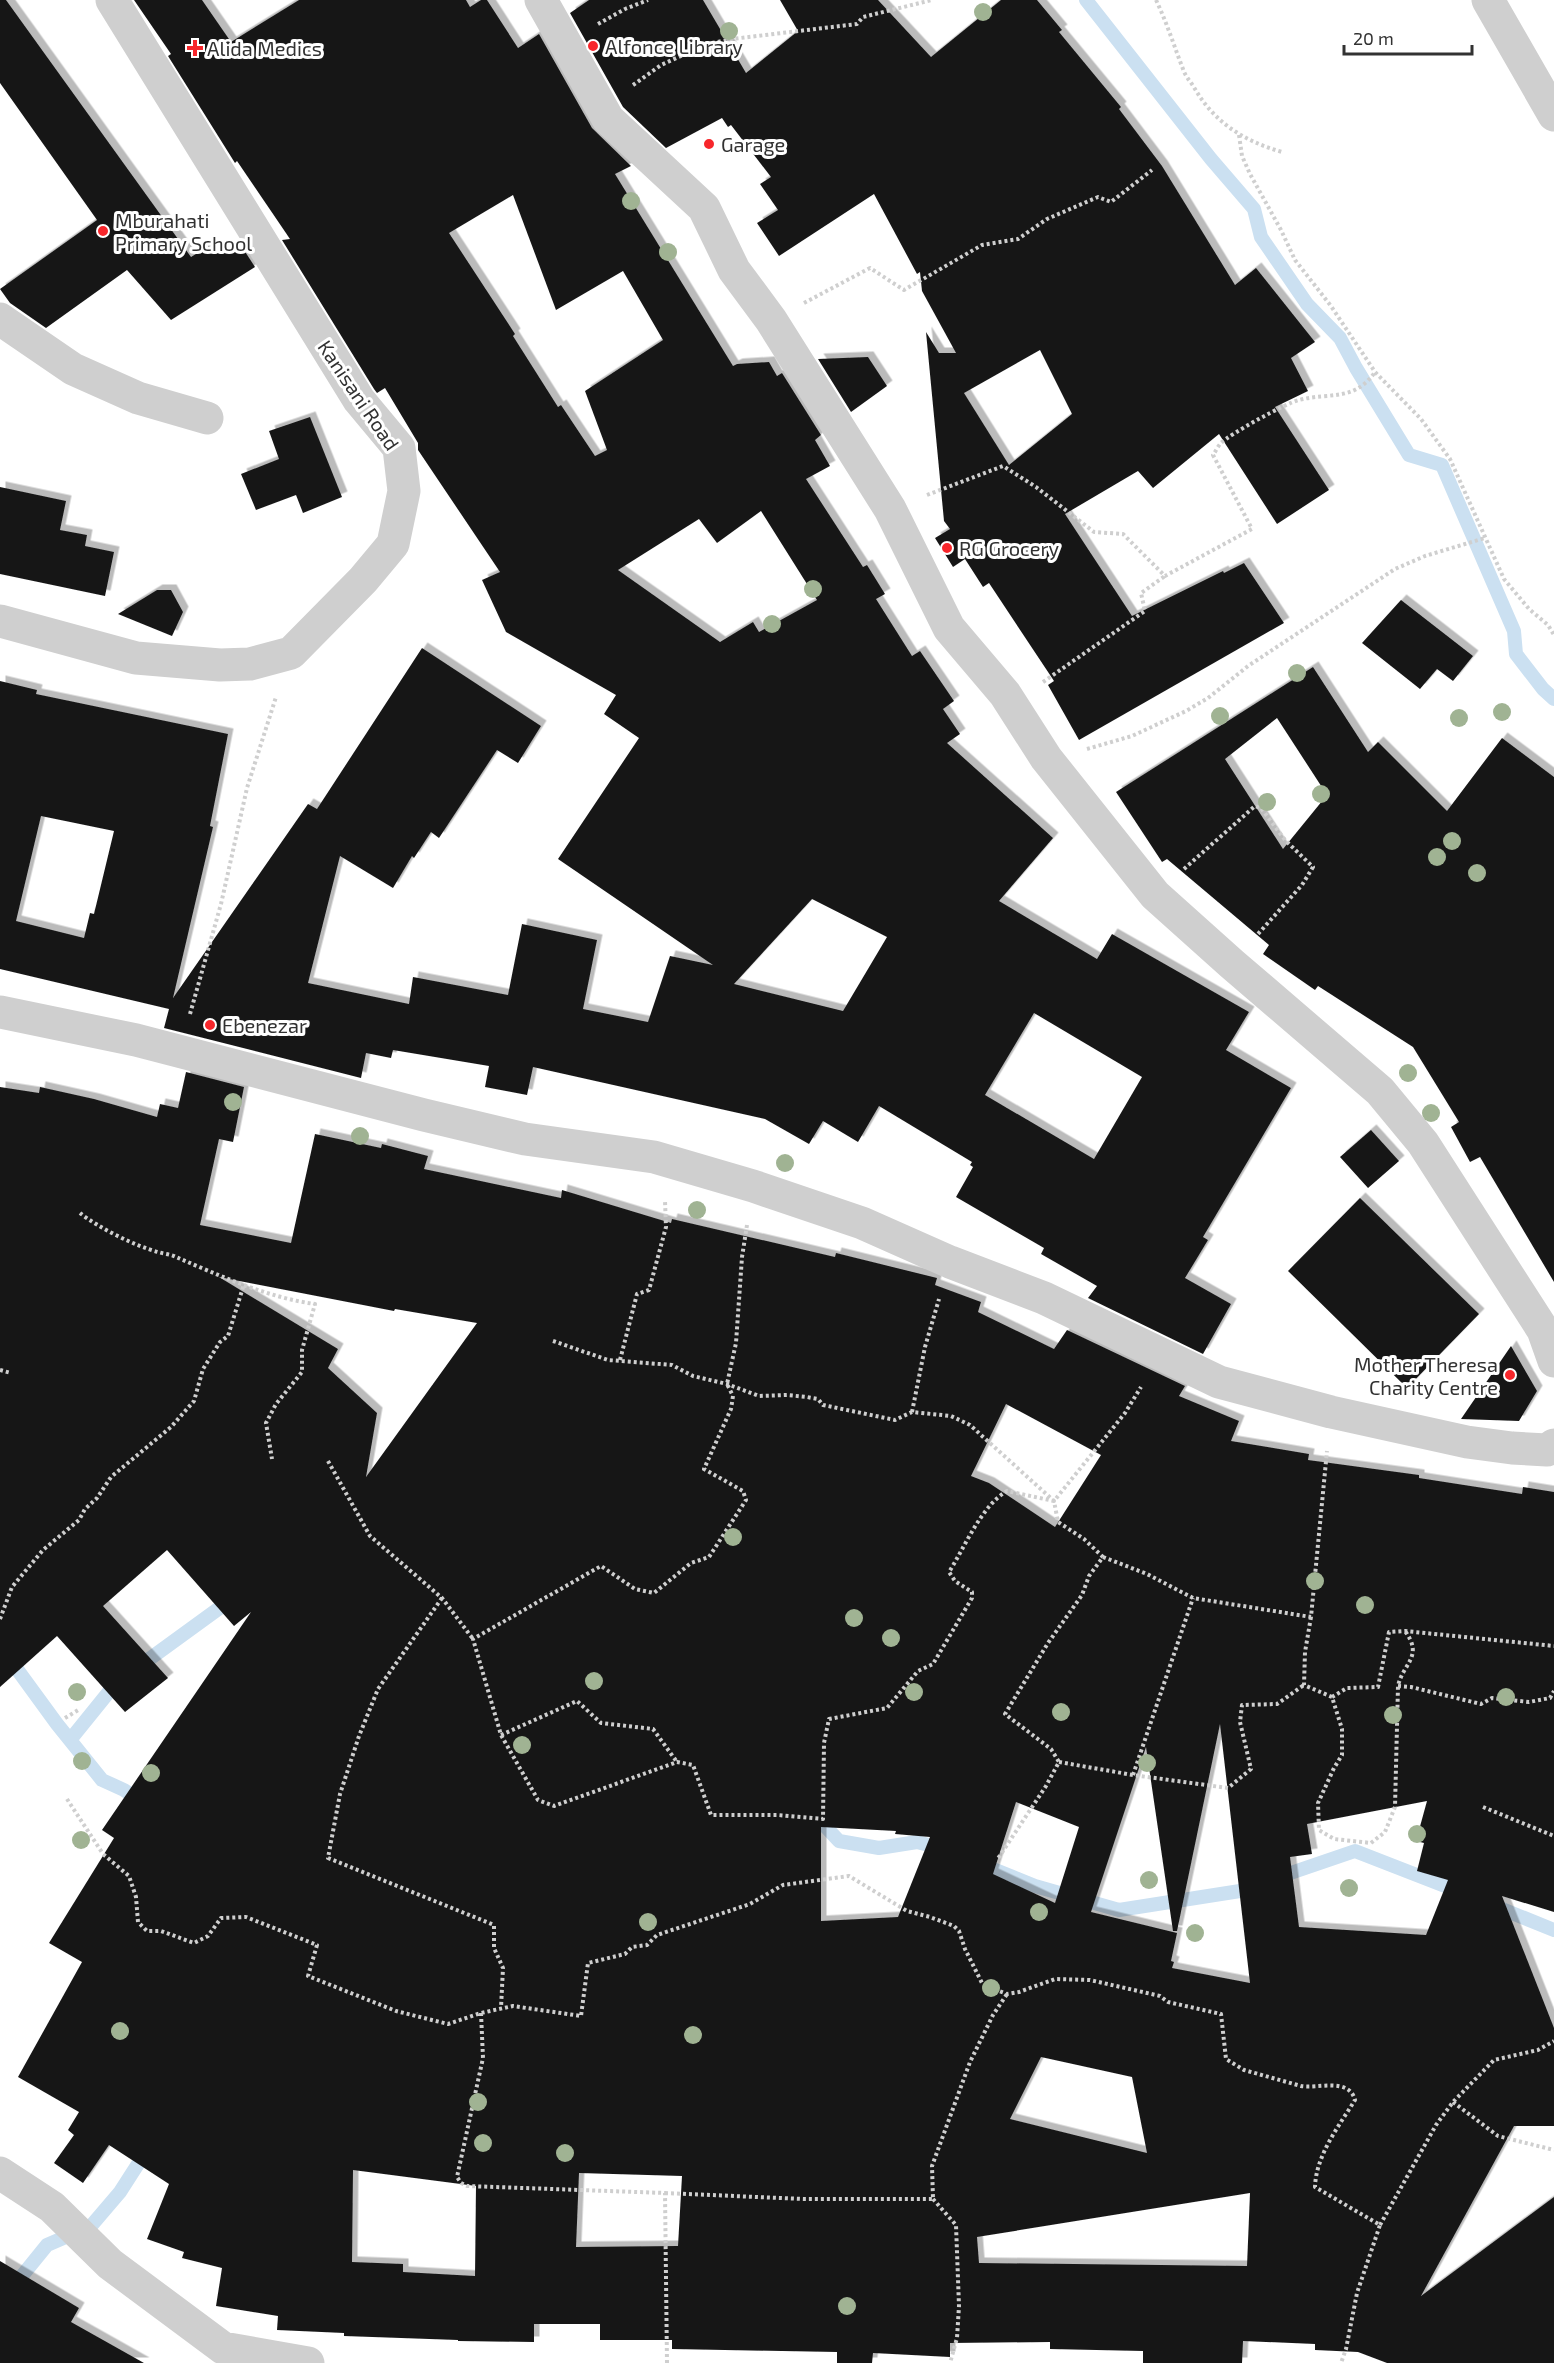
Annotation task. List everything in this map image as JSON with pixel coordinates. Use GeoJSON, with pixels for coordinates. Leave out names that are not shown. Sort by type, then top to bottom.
{"type":"FeatureCollection","features":[{"type":"Feature","properties":{"kind":"street","name":"Kanisani Road"},"geometry":{"type":"LineString","coordinates":[[0,621],[136,658],[220,665],[250,664],[291,652],[363,580],[393,544],[404,491],[399,448],[359,400],[112,0]]}},
{"type":"Feature","properties":{"kind":"street"},"geometry":{"type":"LineString","coordinates":[[541,0],[608,119],[704,208],[734,270],[771,320],[890,509],[949,628],[1005,694],[1046,758],[1155,895],[1380,1091],[1416,1135],[1543,1330],[1554,1361]]}},
{"type":"Feature","properties":{"kind":"street"},"geometry":{"type":"LineString","coordinates":[[1488,0],[1554,115]]}},
{"type":"Feature","properties":{"kind":"street"},"geometry":{"type":"LineString","coordinates":[[0,320],[73,369],[138,398],[207,418]]}},
{"type":"Feature","properties":{"kind":"street"},"geometry":{"type":"LineString","coordinates":[[0,1012],[136,1040],[525,1139],[654,1157],[753,1186],[862,1223],[950,1262],[1044,1298],[1219,1382],[1331,1412],[1467,1442],[1512,1448],[1547,1449],[1554,1445]]}},
{"type":"Feature","properties":{"kind":"street"},"geometry":{"type":"LineString","coordinates":[[0,2172],[52,2207],[110,2264],[219,2355],[308,2363]]}},
{"type":"Feature","properties":{"kind":"path"},"geometry":{"type":"LineString","coordinates":[[567,44],[625,9],[648,0]]}},
{"type":"Feature","properties":{"kind":"path"},"geometry":{"type":"LineString","coordinates":[[608,119],[630,88],[661,65],[707,44],[857,24],[863,17],[932,0]]}},
{"type":"Feature","properties":{"kind":"path"},"geometry":{"type":"LineString","coordinates":[[1156,0],[1168,24],[1182,69],[1204,104],[1217,119],[1239,135],[1282,152]]}},
{"type":"Feature","properties":{"kind":"path"},"geometry":{"type":"LineString","coordinates":[[1239,135],[1242,156],[1294,260],[1331,306],[1375,372],[1421,419],[1439,442],[1450,459],[1504,579],[1529,609],[1548,625],[1554,635]]}},
{"type":"Feature","properties":{"kind":"path"},"geometry":{"type":"LineString","coordinates":[[771,320],[870,268],[904,290],[982,244],[1018,238],[1047,219],[1098,197],[1111,202],[1152,170]]}},
{"type":"Feature","properties":{"kind":"path"},"geometry":{"type":"LineString","coordinates":[[1005,694],[1038,685],[1145,611],[1141,593],[1165,576],[1252,529],[1213,455],[1222,442],[1291,403],[1343,395],[1366,385],[1375,372]]}},
{"type":"Feature","properties":{"kind":"path"},"geometry":{"type":"LineString","coordinates":[[890,509],[1003,466],[1036,487],[1094,532],[1123,534],[1165,576]]}},
{"type":"Feature","properties":{"kind":"path"},"geometry":{"type":"LineString","coordinates":[[1046,758],[1059,752],[1072,752],[1113,743],[1164,723],[1208,698],[1248,666],[1395,569],[1425,556],[1485,538]]}},
{"type":"Feature","properties":{"kind":"path"},"geometry":{"type":"LineString","coordinates":[[178,1052],[220,904],[248,788],[291,652]]}},
{"type":"Feature","properties":{"kind":"path"},"geometry":{"type":"LineString","coordinates":[[1155,895],[1255,806],[1261,808],[1285,840],[1312,864],[1313,869],[1302,885],[1232,964]]}},
{"type":"Feature","properties":{"kind":"path"},"geometry":{"type":"LineString","coordinates":[[620,1360],[637,1294],[649,1290],[666,1227],[665,1195],[654,1157]]}},
{"type":"Feature","properties":{"kind":"path"},"geometry":{"type":"LineString","coordinates":[[473,1640],[601,1566],[635,1589],[654,1593],[691,1563],[709,1557],[746,1500],[743,1491],[704,1469],[731,1408],[733,1396],[727,1384],[736,1342],[742,1257],[753,1186]]}},
{"type":"Feature","properties":{"kind":"path"},"geometry":{"type":"LineString","coordinates":[[80,1213],[95,1225],[244,1284],[299,1302],[315,1304],[302,1350],[302,1372],[276,1404],[266,1422],[272,1459]]}},
{"type":"Feature","properties":{"kind":"path"},"geometry":{"type":"LineString","coordinates":[[912,1412],[925,1347],[950,1262]]}},
{"type":"Feature","properties":{"kind":"path"},"geometry":{"type":"LineString","coordinates":[[0,1619],[12,1587],[43,1550],[79,1520],[111,1477],[171,1427],[194,1401],[203,1369],[220,1342],[228,1336],[244,1284]]}},
{"type":"Feature","properties":{"kind":"path"},"geometry":{"type":"LineString","coordinates":[[553,1341],[600,1357],[672,1365],[693,1376],[727,1384],[759,1396],[807,1397],[818,1399],[823,1405],[847,1408],[895,1420],[912,1412],[951,1416],[970,1425],[1054,1501],[1058,1522],[1084,1539],[1103,1557],[1147,1574],[1193,1598],[1311,1617]]}},
{"type":"Feature","properties":{"kind":"path"},"geometry":{"type":"LineString","coordinates":[[1054,1501],[1125,1413],[1162,1355]]}},
{"type":"Feature","properties":{"kind":"path"},"geometry":{"type":"LineString","coordinates":[[0,1370],[10,1373]]}},
{"type":"Feature","properties":{"kind":"path"},"geometry":{"type":"LineString","coordinates":[[1304,1685],[1305,1652],[1311,1617],[1331,1412]]}},
{"type":"Feature","properties":{"kind":"path"},"geometry":{"type":"LineString","coordinates":[[328,1461],[370,1536],[442,1598],[473,1640],[501,1735],[538,1800],[554,1806],[678,1762],[693,1765],[711,1815],[778,1815],[823,1819],[824,1743],[829,1719],[887,1708],[918,1671],[933,1664],[972,1598],[972,1592],[955,1581],[949,1572],[987,1508],[997,1496],[1007,1491],[1054,1501]]}},
{"type":"Feature","properties":{"kind":"path"},"geometry":{"type":"LineString","coordinates":[[1103,1557],[1089,1576],[1082,1595],[1048,1643],[1005,1714],[1051,1749],[1059,1762],[1228,1788],[1251,1769],[1240,1722],[1242,1705],[1277,1704],[1304,1685]]}},
{"type":"Feature","properties":{"kind":"path"},"geometry":{"type":"LineString","coordinates":[[442,1598],[378,1689],[359,1736],[340,1794],[328,1858],[494,1925],[494,1948],[503,1968],[501,2008]]}},
{"type":"Feature","properties":{"kind":"path"},"geometry":{"type":"LineString","coordinates":[[1133,1775],[1193,1598]]}},
{"type":"Feature","properties":{"kind":"path"},"geometry":{"type":"LineString","coordinates":[[1304,1685],[1332,1697],[1342,1729],[1342,1755],[1318,1803],[1319,1830],[1334,1839],[1371,1843],[1385,1832],[1395,1807],[1398,1686],[1402,1674],[1412,1659],[1412,1641],[1405,1631]]}},
{"type":"Feature","properties":{"kind":"path"},"geometry":{"type":"LineString","coordinates":[[1332,1697],[1347,1688],[1378,1687],[1389,1632],[1405,1631],[1554,1646]]}},
{"type":"Feature","properties":{"kind":"path"},"geometry":{"type":"LineString","coordinates":[[1398,1686],[1481,1704],[1492,1698],[1529,1702],[1550,1698],[1554,1691]]}},
{"type":"Feature","properties":{"kind":"path"},"geometry":{"type":"LineString","coordinates":[[501,1735],[577,1701],[601,1723],[653,1729],[678,1762]]}},
{"type":"Feature","properties":{"kind":"path"},"geometry":{"type":"LineString","coordinates":[[65,1718],[78,1710]]}},
{"type":"Feature","properties":{"kind":"path"},"geometry":{"type":"LineString","coordinates":[[997,1860],[1046,1786],[1059,1762]]}},
{"type":"Feature","properties":{"kind":"path"},"geometry":{"type":"LineString","coordinates":[[67,1799],[103,1854],[129,1876],[136,1897],[138,1922],[147,1931],[161,1931],[194,1943],[208,1936],[221,1918],[246,1917],[318,1945],[308,1976],[396,2011],[448,2024],[513,2006],[581,2016],[588,1963],[625,1954],[632,1947],[647,1946],[657,1935],[750,1904],[783,1885],[849,1876],[907,1911],[954,1926],[959,1931],[965,1949],[983,1984],[1007,1994],[1055,1979],[1090,1980],[1160,1996],[1168,2002],[1221,2014],[1226,2060],[1244,2070],[1310,2088],[1325,2084],[1349,2089],[1355,2100],[1318,2166],[1315,2187],[1380,2225]]}},
{"type":"Feature","properties":{"kind":"path"},"geometry":{"type":"LineString","coordinates":[[1483,1807],[1554,1836]]}},
{"type":"Feature","properties":{"kind":"path"},"geometry":{"type":"LineString","coordinates":[[950,2363],[957,2338],[959,2306],[956,2225],[933,2199],[932,2166],[970,2062],[993,2014],[1007,1994]]}},
{"type":"Feature","properties":{"kind":"path"},"geometry":{"type":"LineString","coordinates":[[481,2013],[483,2058],[458,2177],[467,2186],[814,2199],[933,2199]]}},
{"type":"Feature","properties":{"kind":"path"},"geometry":{"type":"LineString","coordinates":[[1341,2363],[1357,2293],[1380,2225],[1436,2126],[1453,2102],[1494,2060],[1538,2050],[1554,2041]]}},
{"type":"Feature","properties":{"kind":"path"},"geometry":{"type":"LineString","coordinates":[[1453,2102],[1498,2136],[1554,2150]]}},
{"type":"Feature","properties":{"kind":"path"},"geometry":{"type":"LineString","coordinates":[[665,2193],[668,2363]]}},
{"type":"Feature","properties":{"kind":"building"},"geometry":{"type":"Polygon","coordinates":[[[0,0],[6,0],[191,257],[209,246],[213,252],[242,247],[255,267],[171,320],[127,270],[46,328],[10,303],[0,289],[97,220],[0,83],[0,0]]]}},
{"type":"Feature","properties":{"kind":"building"},"geometry":{"type":"Polygon","coordinates":[[[134,0],[202,0],[231,42],[299,0],[466,0],[470,7],[481,0],[487,0],[518,48],[539,34],[592,128],[631,166],[615,174],[733,366],[769,362],[777,376],[782,373],[821,435],[815,440],[830,466],[806,479],[863,567],[867,565],[885,594],[876,599],[912,656],[920,651],[954,701],[943,709],[960,734],[947,743],[1053,838],[999,901],[1097,959],[1112,934],[1249,1012],[1226,1050],[1291,1088],[1203,1237],[1208,1240],[1185,1278],[1231,1304],[1203,1354],[1088,1298],[1097,1286],[1041,1254],[1044,1248],[956,1197],[973,1167],[970,1165],[972,1162],[879,1106],[858,1142],[823,1121],[809,1144],[765,1119],[533,1067],[527,1095],[485,1087],[489,1066],[393,1050],[391,1058],[366,1053],[361,1078],[164,1028],[169,1009],[0,969],[0,681],[37,690],[36,694],[228,734],[210,826],[213,827],[173,998],[308,804],[317,809],[422,648],[541,726],[518,763],[497,750],[439,838],[431,832],[414,858],[412,856],[393,888],[340,856],[308,983],[409,1004],[413,977],[508,995],[522,924],[597,940],[583,1009],[648,1022],[670,956],[713,965],[558,859],[639,738],[604,714],[616,695],[506,632],[482,580],[500,572],[418,450],[418,443],[385,388],[377,393],[374,389],[282,240],[290,239],[237,161],[235,163],[168,56],[171,54],[134,0]],[[513,195],[449,233],[515,334],[513,336],[558,407],[561,405],[595,456],[607,450],[585,391],[663,340],[623,271],[556,310],[513,195]],[[761,511],[717,543],[699,519],[618,570],[720,642],[753,622],[759,632],[817,600],[761,511]],[[41,816],[16,921],[84,938],[90,913],[94,914],[114,831],[41,816]],[[812,899],[734,984],[843,1011],[887,937],[812,899]],[[1034,1013],[985,1095],[1094,1159],[1142,1077],[1034,1013]]]}},
{"type":"Feature","properties":{"kind":"building"},"geometry":{"type":"Polygon","coordinates":[[[589,0],[703,0],[746,73],[798,31],[780,0],[878,0],[931,57],[1001,0],[1037,0],[1062,30],[1059,32],[1121,107],[1119,109],[1162,166],[1235,285],[1256,268],[1315,342],[1291,358],[1308,391],[1275,407],[1329,490],[1277,524],[1219,434],[1153,488],[1138,471],[1065,514],[1132,616],[1244,563],[1284,623],[1079,740],[1048,685],[1054,681],[989,583],[983,587],[965,559],[953,567],[935,538],[950,529],[944,521],[926,332],[939,353],[956,353],[922,291],[920,272],[917,274],[874,194],[779,256],[757,223],[778,210],[760,184],[771,177],[731,125],[728,127],[722,118],[666,148],[623,107],[570,13],[589,0]],[[1040,350],[964,393],[1009,465],[1072,414],[1040,350]]]}},
{"type":"Feature","properties":{"kind":"building"},"geometry":{"type":"Polygon","coordinates":[[[868,357],[887,386],[851,412],[818,359],[868,357]]]}},
{"type":"Feature","properties":{"kind":"building"},"geometry":{"type":"Polygon","coordinates":[[[310,417],[342,497],[303,513],[296,495],[256,510],[241,474],[279,459],[269,431],[310,417]]]}},
{"type":"Feature","properties":{"kind":"building"},"geometry":{"type":"Polygon","coordinates":[[[0,487],[66,501],[60,530],[87,535],[85,546],[114,552],[105,596],[0,574],[0,487]]]}},
{"type":"Feature","properties":{"kind":"building"},"geometry":{"type":"Polygon","coordinates":[[[157,590],[171,590],[183,612],[172,636],[118,614],[157,590]]]}},
{"type":"Feature","properties":{"kind":"building"},"geometry":{"type":"Polygon","coordinates":[[[1401,600],[1473,656],[1453,681],[1437,669],[1420,689],[1362,643],[1401,600]]]}},
{"type":"Feature","properties":{"kind":"building"},"geometry":{"type":"Polygon","coordinates":[[[1313,667],[1368,752],[1378,742],[1447,811],[1502,738],[1554,777],[1554,1282],[1480,1157],[1470,1162],[1451,1127],[1459,1122],[1413,1047],[1318,986],[1315,990],[1263,954],[1269,945],[1167,859],[1162,862],[1116,792],[1313,667]],[[1277,718],[1225,759],[1283,849],[1327,795],[1277,718]]]}},
{"type":"Feature","properties":{"kind":"building"},"geometry":{"type":"Polygon","coordinates":[[[186,1072],[244,1087],[233,1142],[219,1139],[200,1225],[291,1243],[315,1134],[381,1148],[382,1144],[428,1156],[424,1169],[561,1198],[562,1190],[671,1223],[672,1219],[835,1257],[836,1253],[937,1278],[935,1285],[981,1302],[978,1312],[1054,1349],[1067,1330],[1185,1386],[1179,1396],[1239,1421],[1231,1441],[1309,1454],[1308,1460],[1419,1475],[1419,1478],[1522,1494],[1523,1487],[1554,1492],[1554,1912],[1502,1896],[1554,2028],[1554,2126],[1514,2126],[1421,2296],[1554,2197],[1554,2363],[1387,2363],[1358,2352],[1315,2350],[1315,2344],[1243,2341],[1242,2363],[1143,2363],[1143,2351],[1050,2349],[1050,2342],[950,2343],[950,2357],[873,2353],[872,2363],[837,2363],[837,2352],[672,2349],[672,2340],[600,2340],[600,2324],[534,2324],[534,2342],[344,2336],[344,2333],[277,2330],[278,2316],[216,2306],[222,2268],[182,2258],[184,2252],[147,2239],[169,2184],[109,2145],[83,2183],[54,2163],[74,2135],[68,2130],[79,2112],[18,2077],[82,1962],[49,1943],[114,1838],[102,1830],[251,1612],[234,1626],[167,1550],[103,1606],[168,1678],[125,1712],[57,1636],[0,1687],[0,1087],[39,1093],[40,1087],[157,1117],[160,1104],[178,1108],[186,1072]],[[219,1277],[338,1349],[328,1368],[377,1413],[366,1477],[477,1323],[395,1309],[394,1311],[219,1277]],[[1006,1404],[971,1476],[989,1483],[1055,1527],[1101,1455],[1006,1404]],[[1220,1724],[1177,1931],[1173,1931],[1146,1747],[1091,1912],[1177,1933],[1171,1961],[1174,1962],[1172,1968],[1250,1983],[1220,1724]],[[1427,1801],[1307,1824],[1312,1854],[1290,1857],[1299,1927],[1426,1935],[1448,1880],[1417,1871],[1424,1843],[1416,1841],[1427,1801]],[[1016,1802],[993,1874],[1055,1903],[1079,1827],[1016,1802]],[[821,1827],[821,1921],[898,1917],[930,1837],[895,1834],[896,1831],[821,1827]],[[1041,2057],[1010,2119],[1147,2153],[1132,2077],[1041,2057]],[[353,2170],[352,2262],[403,2264],[403,2272],[475,2276],[476,2186],[353,2170]],[[579,2173],[576,2247],[678,2246],[682,2176],[579,2173]],[[1250,2193],[977,2237],[979,2263],[1247,2266],[1250,2193]]]}},
{"type":"Feature","properties":{"kind":"building"},"geometry":{"type":"Polygon","coordinates":[[[1371,1130],[1399,1161],[1368,1188],[1340,1157],[1371,1130]]]}},
{"type":"Feature","properties":{"kind":"building"},"geometry":{"type":"Polygon","coordinates":[[[1360,1198],[1479,1314],[1407,1388],[1288,1271],[1360,1198]]]}},
{"type":"Feature","properties":{"kind":"building","name":"Mother Theresa Charity Centre"},"geometry":{"type":"Polygon","coordinates":[[[1511,1346],[1537,1391],[1519,1421],[1461,1419],[1511,1346]]]}},
{"type":"Feature","properties":{"kind":"building"},"geometry":{"type":"Polygon","coordinates":[[[0,2261],[79,2308],[71,2322],[144,2363],[0,2363],[0,2261]]]}},
{"type":"Feature","properties":{"kind":"waterway"},"geometry":{"type":"LineString","coordinates":[[1086,0],[1211,159],[1254,209],[1261,237],[1307,304],[1340,338],[1409,455],[1442,465],[1514,631],[1516,654],[1543,689],[1554,699]]}},
{"type":"Feature","properties":{"kind":"waterway"},"geometry":{"type":"LineString","coordinates":[[137,1668],[225,1604],[226,1594]]}},
{"type":"Feature","properties":{"kind":"waterway"},"geometry":{"type":"LineString","coordinates":[[0,1646],[57,1724],[102,1780],[124,1790],[143,1803]]}},
{"type":"Feature","properties":{"kind":"waterway"},"geometry":{"type":"LineString","coordinates":[[70,1740],[108,1693],[120,1683]]}},
{"type":"Feature","properties":{"kind":"waterway"},"geometry":{"type":"LineString","coordinates":[[810,1825],[824,1825],[839,1841],[879,1848],[917,1842],[944,1849]]}},
{"type":"Feature","properties":{"kind":"waterway"},"geometry":{"type":"LineString","coordinates":[[1276,1878],[1355,1851],[1463,1893]]}},
{"type":"Feature","properties":{"kind":"waterway"},"geometry":{"type":"LineString","coordinates":[[978,1863],[1035,1886],[1119,1910],[1240,1891],[1255,1886]]}},
{"type":"Feature","properties":{"kind":"waterway"},"geometry":{"type":"LineString","coordinates":[[1492,1905],[1554,1930]]}},
{"type":"Feature","properties":{"kind":"waterway"},"geometry":{"type":"LineString","coordinates":[[0,2303],[47,2245],[91,2226],[120,2192],[147,2150]]}},
{"type":"Feature","properties":{"kind":"place","name":"Alfonce Library"},"geometry":{"type":"Point","coordinates":[593,46]}},
{"type":"Feature","properties":{"kind":"place","name":"Alida Medics"},"geometry":{"type":"Point","coordinates":[195,48]}},
{"type":"Feature","properties":{"kind":"place","name":"Garage"},"geometry":{"type":"Point","coordinates":[709,144]}},
{"type":"Feature","properties":{"kind":"place","name":"Mburahati Primary School"},"geometry":{"type":"Point","coordinates":[103,231]}},
{"type":"Feature","properties":{"kind":"place","name":"RG Grocery"},"geometry":{"type":"Point","coordinates":[947,548]}},
{"type":"Feature","properties":{"kind":"place","name":"Ebenezar"},"geometry":{"type":"Point","coordinates":[210,1025]}},
{"type":"Feature","properties":{"kind":"place","name":"Mother Theresa Charity Centre"},"geometry":{"type":"Point","coordinates":[1510,1375]}}]}
